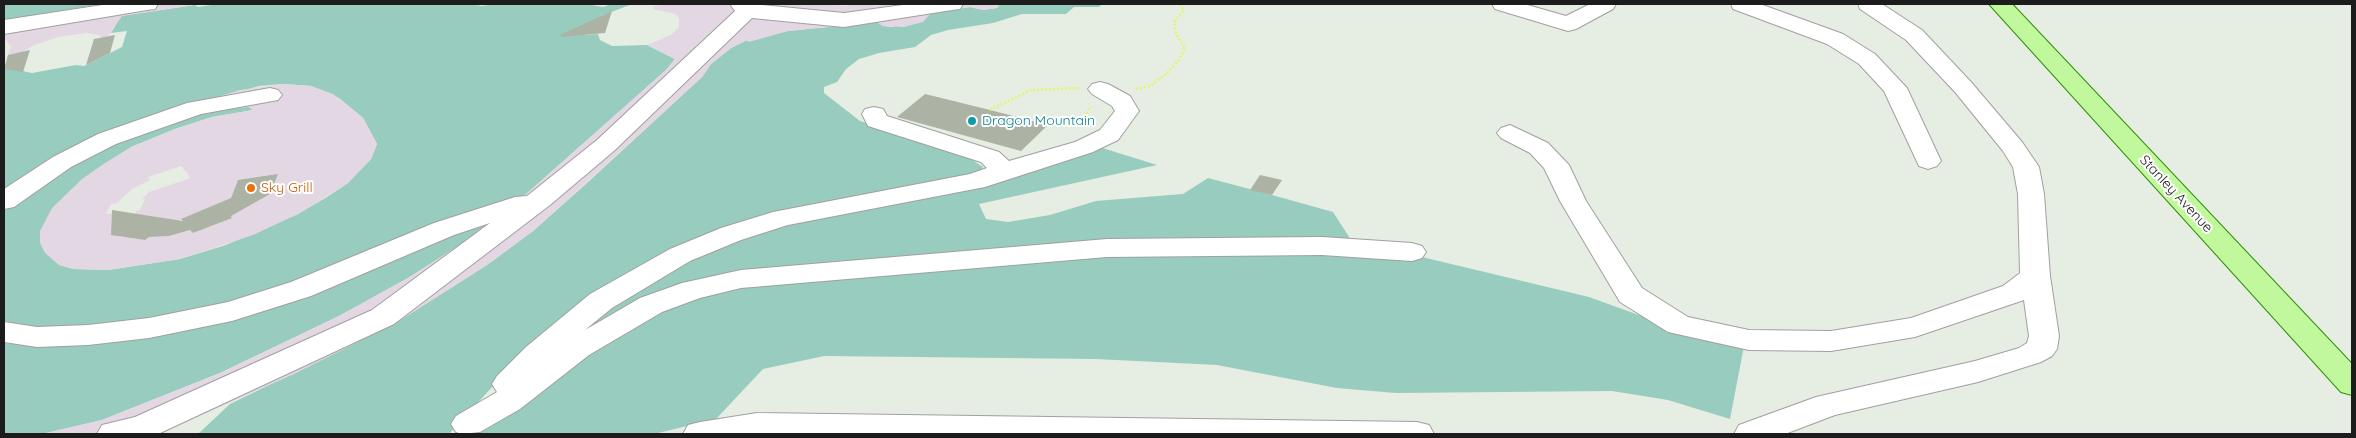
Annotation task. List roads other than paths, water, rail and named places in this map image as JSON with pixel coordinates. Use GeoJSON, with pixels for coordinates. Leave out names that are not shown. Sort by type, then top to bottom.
{"type":"FeatureCollection","features":[{"type":"Feature","properties":{"kind":"main road","name":"Stanley Avenue"},"geometry":{"type":"LineString","coordinates":[[2000,4],[2352,384]]}},
{"type":"Feature","properties":{"kind":"street"},"geometry":{"type":"LineString","coordinates":[[4,27],[147,4]]}},
{"type":"Feature","properties":{"kind":"street"},"geometry":{"type":"LineString","coordinates":[[135,432],[383,317],[540,199],[606,145],[743,7],[844,20],[952,4]]}},
{"type":"Feature","properties":{"kind":"street"},"geometry":{"type":"LineString","coordinates":[[1503,4],[1568,24],[1605,4]]}},
{"type":"Feature","properties":{"kind":"street"},"geometry":{"type":"LineString","coordinates":[[1741,4],[1835,39],[1867,59],[1895,88],[1928,161]]}},
{"type":"Feature","properties":{"kind":"street"},"geometry":{"type":"LineString","coordinates":[[1751,434],[1828,405],[1978,371],[2030,355],[2041,349],[2044,336],[2035,276],[2032,194],[2026,167],[2013,147],[1963,87],[1914,34],[1868,4]]}},
{"type":"Feature","properties":{"kind":"street"},"geometry":{"type":"LineString","coordinates":[[463,429],[537,354],[602,301],[680,255],[731,234],[783,218],[976,181],[1084,147],[1108,134],[1127,111],[1121,101],[1100,89]]}},
{"type":"Feature","properties":{"kind":"street"},"geometry":{"type":"LineString","coordinates":[[4,201],[62,162],[107,139],[196,108],[270,95]]}},
{"type":"Feature","properties":{"kind":"street"},"geometry":{"type":"LineString","coordinates":[[874,114],[876,122],[990,157],[1005,171]]}},
{"type":"Feature","properties":{"kind":"street"},"geometry":{"type":"LineString","coordinates":[[1510,133],[1539,148],[1556,165],[1573,201],[1631,295],[1679,325],[1749,340],[1831,341],[1914,327],[2013,293],[2035,276]]}},
{"type":"Feature","properties":{"kind":"street"},"geometry":{"type":"LineString","coordinates":[[4,332],[37,337],[88,335],[150,328],[232,310],[301,289],[444,229],[540,199]]}},
{"type":"Feature","properties":{"kind":"street"},"geometry":{"type":"LineString","coordinates":[[463,429],[508,401],[578,348],[651,305],[692,290],[741,279],[1107,248],[1322,246],[1412,252]]}},
{"type":"Feature","properties":{"kind":"street"},"geometry":{"type":"LineString","coordinates":[[1989,302],[2012,307],[2034,322],[2044,336]]}},
{"type":"Feature","properties":{"kind":"street"},"geometry":{"type":"LineString","coordinates":[[700,434],[757,425],[1416,434]]}},
{"type":"Feature","properties":{"kind":"place","name":"Dragon Mountain"},"geometry":{"type":"Point","coordinates":[972,121]}},
{"type":"Feature","properties":{"kind":"place","name":"Sky Grill"},"geometry":{"type":"Point","coordinates":[251,188]}}]}
